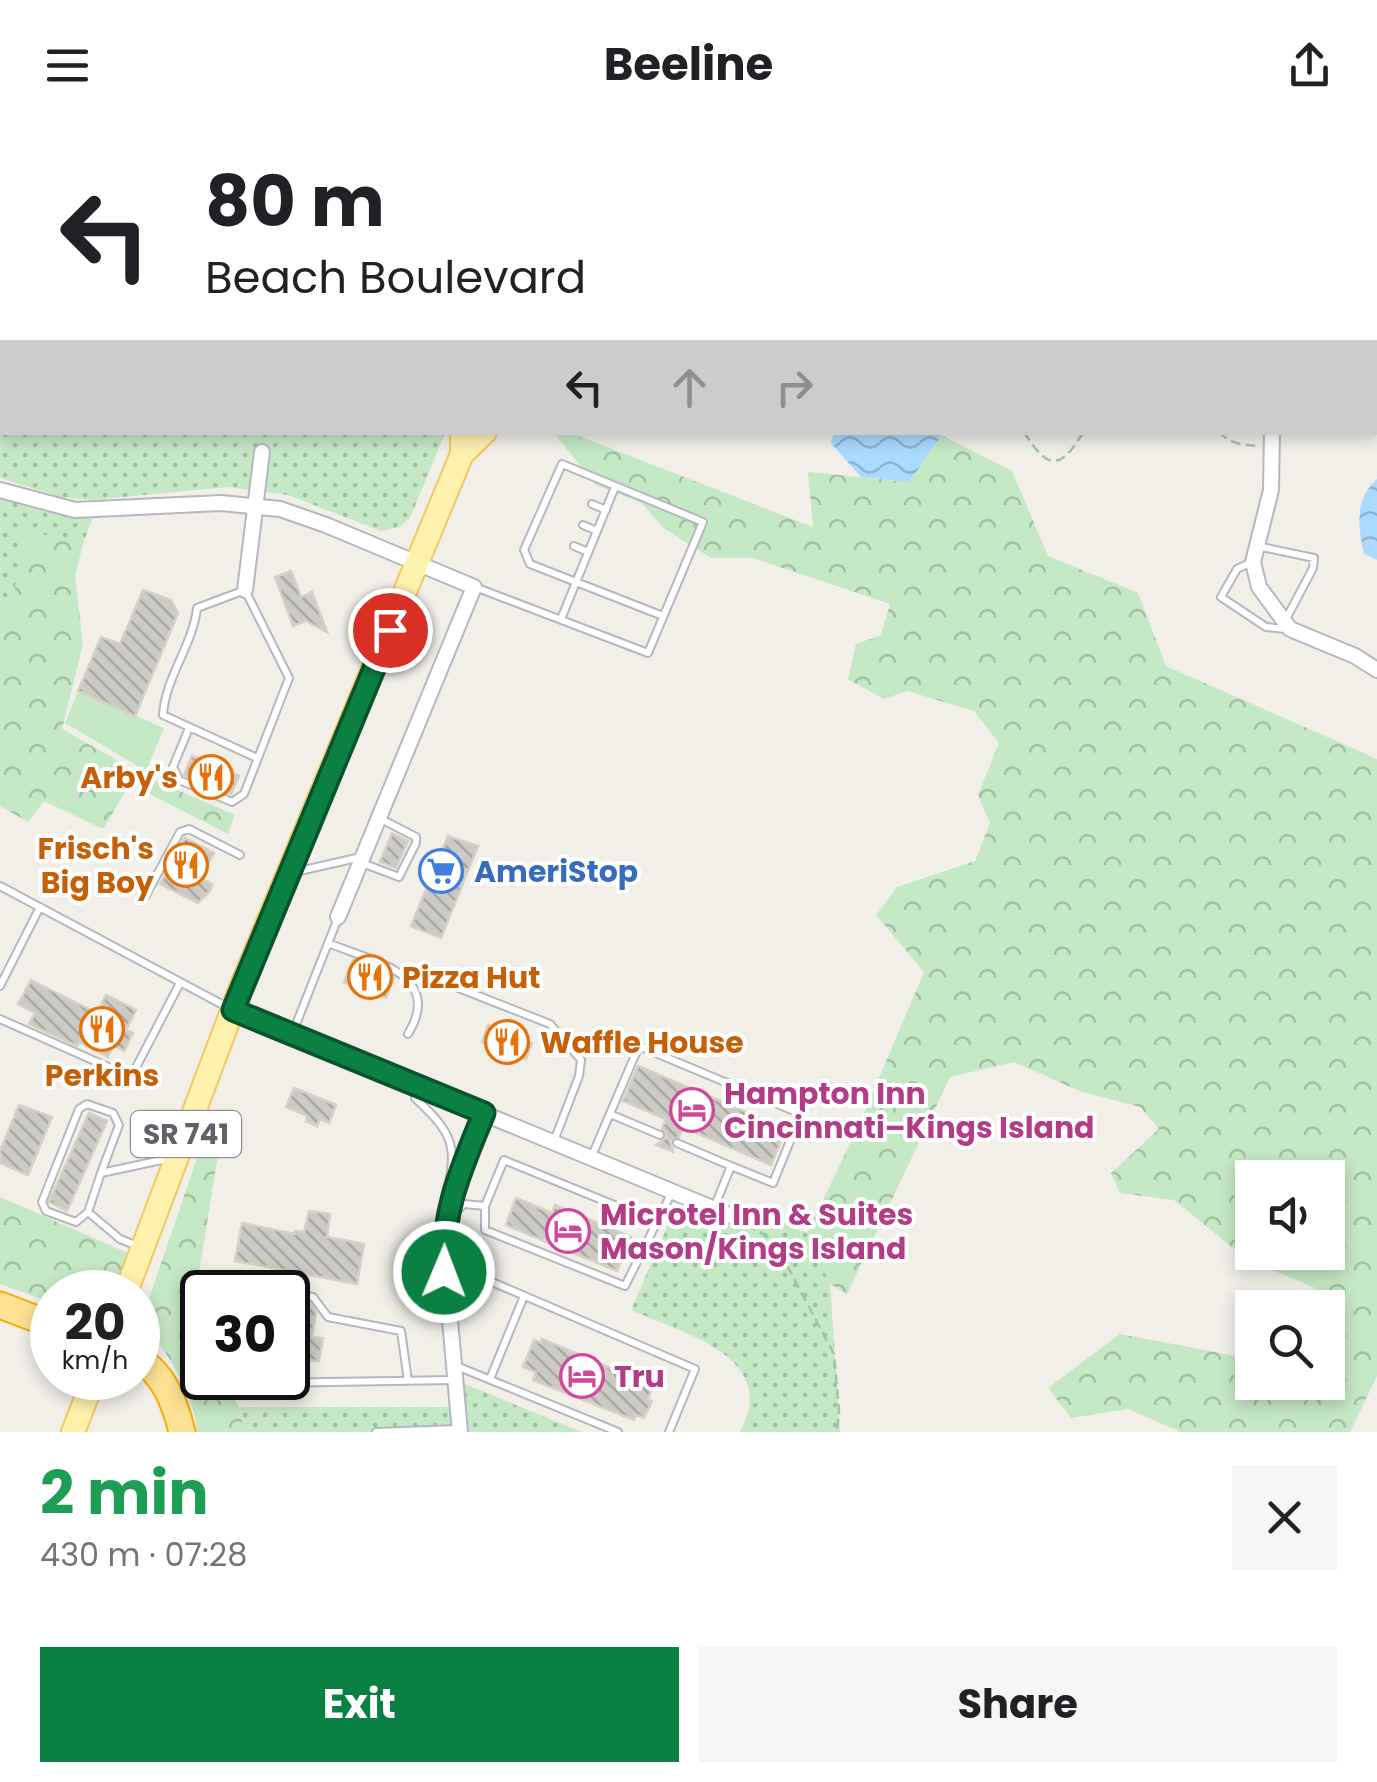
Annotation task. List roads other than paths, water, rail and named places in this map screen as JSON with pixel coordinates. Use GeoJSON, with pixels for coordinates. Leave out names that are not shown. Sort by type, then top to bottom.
{"type":"FeatureCollection","features":[{"type":"Feature","properties":{"kind":"highway"},"geometry":{"type":"LineString","coordinates":[[0,1305],[30,1317]]}},
{"type":"Feature","properties":{"kind":"highway"},"geometry":{"type":"LineString","coordinates":[[160,1378],[182,1432]]}},
{"type":"Feature","properties":{"kind":"main road","name":"SR 741"},"geometry":{"type":"LineString","coordinates":[[134,1270],[233,1010],[418,562],[462,443]]}},
{"type":"Feature","properties":{"kind":"main road"},"geometry":{"type":"LineString","coordinates":[[72,1432],[85,1400]]}},
{"type":"Feature","properties":{"kind":"street"},"geometry":{"type":"LineString","coordinates":[[1272,440],[1271,490],[1254,554],[1259,588],[1287,626],[1377,670]]}},
{"type":"Feature","properties":{"kind":"street"},"geometry":{"type":"LineString","coordinates":[[244,590],[262,452]]}},
{"type":"Feature","properties":{"kind":"street"},"geometry":{"type":"LineString","coordinates":[[0,490],[45,504],[95,511],[221,503],[255,505],[326,525],[474,586],[338,917]]}},
{"type":"Feature","properties":{"kind":"street"},"geometry":{"type":"LineString","coordinates":[[233,1010],[734,1218]]}},
{"type":"Feature","properties":{"kind":"street"},"geometry":{"type":"LineString","coordinates":[[460,1430],[444,1279],[445,1222],[484,1113]]}},
{"type":"Feature","properties":{"kind":"lane"},"geometry":{"type":"LineString","coordinates":[[474,586],[648,653],[702,522],[562,464],[524,550],[530,564],[663,616]]}},
{"type":"Feature","properties":{"kind":"lane"},"geometry":{"type":"LineString","coordinates":[[552,486],[562,491]]}},
{"type":"Feature","properties":{"kind":"lane"},"geometry":{"type":"LineString","coordinates":[[561,619],[615,487]]}},
{"type":"Feature","properties":{"kind":"lane"},"geometry":{"type":"LineString","coordinates":[[592,504],[606,510]]}},
{"type":"Feature","properties":{"kind":"lane"},"geometry":{"type":"LineString","coordinates":[[543,509],[552,513]]}},
{"type":"Feature","properties":{"kind":"lane"},"geometry":{"type":"LineString","coordinates":[[583,525],[597,531]]}},
{"type":"Feature","properties":{"kind":"lane"},"geometry":{"type":"LineString","coordinates":[[533,529],[543,533]]}},
{"type":"Feature","properties":{"kind":"lane"},"geometry":{"type":"LineString","coordinates":[[574,546],[588,552]]}},
{"type":"Feature","properties":{"kind":"lane"},"geometry":{"type":"LineString","coordinates":[[1254,554],[1314,558],[1287,626],[1266,627],[1221,597],[1237,569],[1254,554]]}},
{"type":"Feature","properties":{"kind":"lane"},"geometry":{"type":"LineString","coordinates":[[189,728],[173,767],[179,780],[232,802],[244,794],[288,678],[244,590],[197,608],[196,623],[163,715],[257,758]]}},
{"type":"Feature","properties":{"kind":"lane"},"geometry":{"type":"LineString","coordinates":[[289,873],[362,860],[399,877],[416,838],[378,818]]}},
{"type":"Feature","properties":{"kind":"lane"},"geometry":{"type":"LineString","coordinates":[[145,896],[180,832],[189,829],[240,856]]}},
{"type":"Feature","properties":{"kind":"lane"},"geometry":{"type":"LineString","coordinates":[[0,886],[233,1010]]}},
{"type":"Feature","properties":{"kind":"lane"},"geometry":{"type":"LineString","coordinates":[[0,986],[40,908]]}},
{"type":"Feature","properties":{"kind":"lane"},"geometry":{"type":"LineString","coordinates":[[292,1034],[338,917]]}},
{"type":"Feature","properties":{"kind":"lane"},"geometry":{"type":"LineString","coordinates":[[328,943],[411,981],[420,1008],[408,1034]]}},
{"type":"Feature","properties":{"kind":"lane"},"geometry":{"type":"LineString","coordinates":[[438,980],[550,1024],[582,1060],[553,1142]]}},
{"type":"Feature","properties":{"kind":"lane"},"geometry":{"type":"LineString","coordinates":[[0,1019],[131,1077],[180,982]]}},
{"type":"Feature","properties":{"kind":"lane"},"geometry":{"type":"LineString","coordinates":[[591,1158],[638,1046],[801,1114],[773,1183],[677,1143]]}},
{"type":"Feature","properties":{"kind":"lane"},"geometry":{"type":"LineString","coordinates":[[414,1085],[416,1098],[441,1122],[451,1142],[454,1166],[447,1189],[445,1222]]}},
{"type":"Feature","properties":{"kind":"lane"},"geometry":{"type":"LineString","coordinates":[[87,1104],[113,1113],[119,1125],[100,1172],[88,1212],[76,1222],[46,1211],[42,1202],[79,1110],[87,1104]]}},
{"type":"Feature","properties":{"kind":"lane"},"geometry":{"type":"LineString","coordinates":[[610,1114],[660,1135]]}},
{"type":"Feature","properties":{"kind":"lane"},"geometry":{"type":"LineString","coordinates":[[100,1172],[178,1156]]}},
{"type":"Feature","properties":{"kind":"lane"},"geometry":{"type":"LineString","coordinates":[[656,1222],[504,1160],[485,1206],[485,1230],[625,1286],[672,1192]]}},
{"type":"Feature","properties":{"kind":"lane"},"geometry":{"type":"LineString","coordinates":[[714,1209],[731,1166]]}},
{"type":"Feature","properties":{"kind":"lane"},"geometry":{"type":"LineString","coordinates":[[445,1222],[464,1204],[485,1206]]}},
{"type":"Feature","properties":{"kind":"lane"},"geometry":{"type":"LineString","coordinates":[[88,1212],[120,1239],[143,1248]]}},
{"type":"Feature","properties":{"kind":"lane"},"geometry":{"type":"LineString","coordinates":[[444,1279],[485,1279],[695,1369],[670,1432]]}},
{"type":"Feature","properties":{"kind":"lane"},"geometry":{"type":"LineString","coordinates":[[310,1296],[328,1317],[401,1332],[408,1381]]}},
{"type":"Feature","properties":{"kind":"lane"},"geometry":{"type":"LineString","coordinates":[[490,1380],[524,1296]]}},
{"type":"Feature","properties":{"kind":"lane"},"geometry":{"type":"LineString","coordinates":[[310,1382],[408,1381],[454,1372],[490,1380],[618,1432]]}},
{"type":"Feature","properties":{"kind":"lane"},"geometry":{"type":"LineString","coordinates":[[376,1432],[460,1430]]}},
{"type":"Feature","properties":{"kind":"water"},"geometry":{"type":"Polygon","coordinates":[[[833,435],[942,435],[909,482],[861,477],[831,443],[833,435]]]}},
{"type":"Feature","properties":{"kind":"water"},"geometry":{"type":"Polygon","coordinates":[[[1377,479],[1377,560],[1364,554],[1359,524],[1364,496],[1377,479]]]}},
{"type":"Feature","properties":{"kind":"place","name":"Arby's"},"geometry":{"type":"Point","coordinates":[211,777]}},
{"type":"Feature","properties":{"kind":"place","name":"Frisch's Big Boy"},"geometry":{"type":"Point","coordinates":[186,865]}},
{"type":"Feature","properties":{"kind":"place","name":"AmeriStop"},"geometry":{"type":"Point","coordinates":[441,871]}},
{"type":"Feature","properties":{"kind":"place","name":"Pizza Hut"},"geometry":{"type":"Point","coordinates":[370,977]}},
{"type":"Feature","properties":{"kind":"place","name":"Perkins"},"geometry":{"type":"Point","coordinates":[102,1029]}},
{"type":"Feature","properties":{"kind":"place","name":"Waffle House"},"geometry":{"type":"Point","coordinates":[507,1042]}},
{"type":"Feature","properties":{"kind":"place","name":"Hampton Inn Cincinnati–Kings Island"},"geometry":{"type":"Point","coordinates":[692,1110]}},
{"type":"Feature","properties":{"kind":"place","name":"Microtel Inn & Suites Mason/Kings Island"},"geometry":{"type":"Point","coordinates":[568,1231]}},
{"type":"Feature","properties":{"kind":"place","name":"Tru"},"geometry":{"type":"Point","coordinates":[582,1376]}}]}
